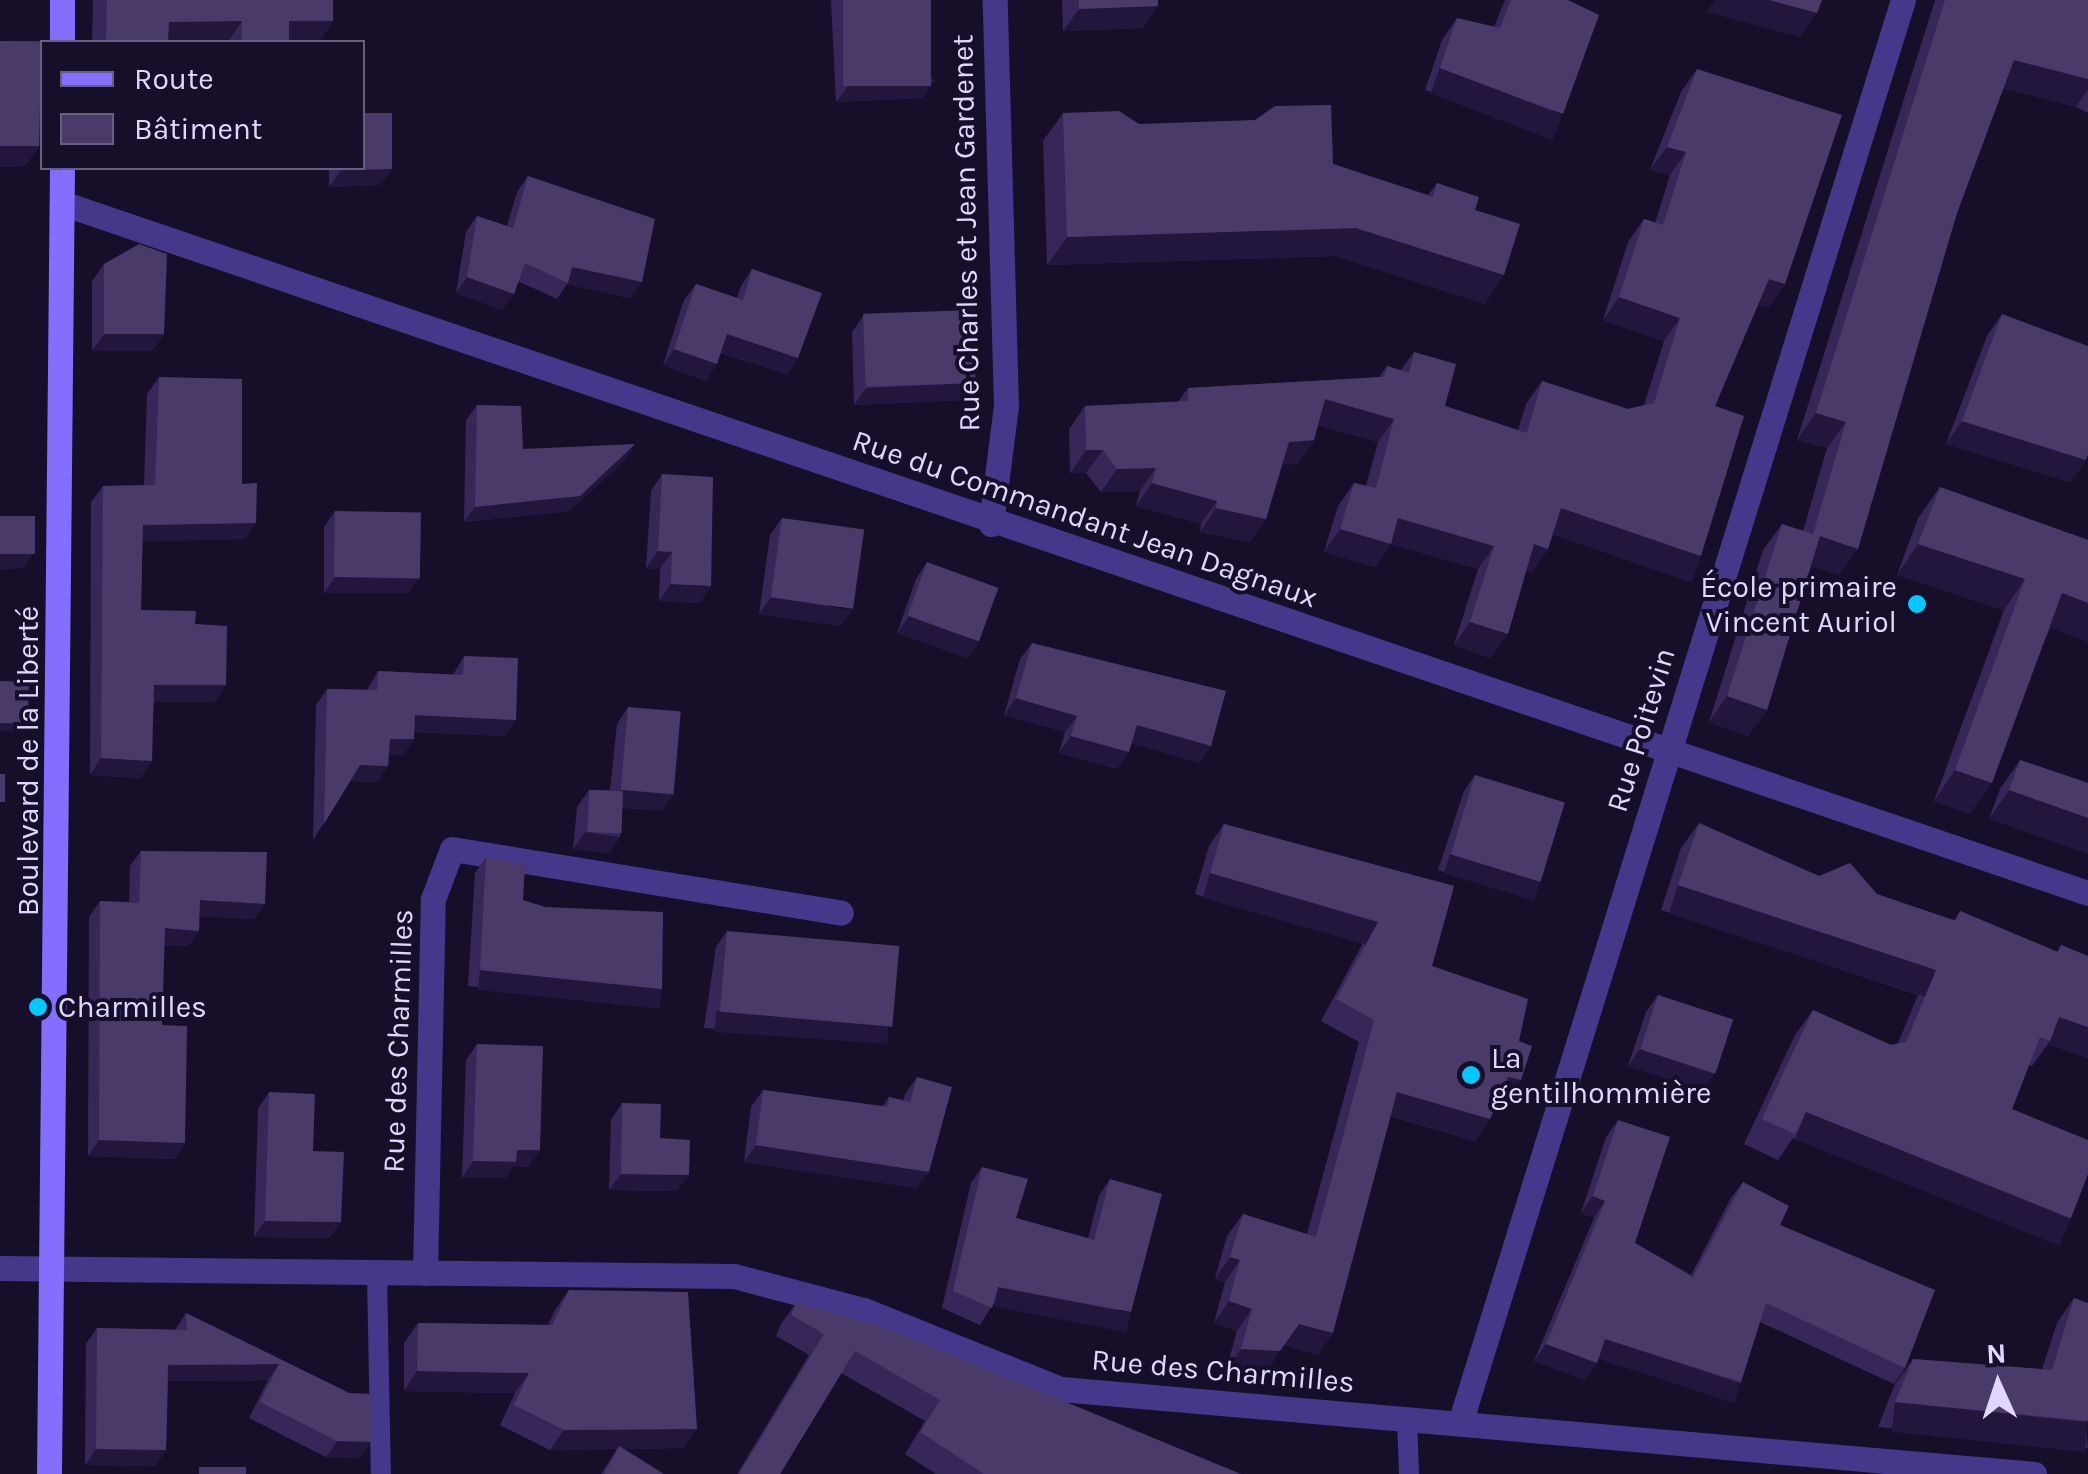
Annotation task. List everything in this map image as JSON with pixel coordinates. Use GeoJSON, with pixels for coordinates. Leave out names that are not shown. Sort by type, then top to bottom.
{"type":"FeatureCollection","features":[{"type":"Feature","properties":{"kind":"main road"},"geometry":{"type":"LineString","coordinates":[[62,0],[62,40]]}},
{"type":"Feature","properties":{"kind":"main road","name":"Boulevard de la Liberté"},"geometry":{"type":"LineString","coordinates":[[49,1474],[62,170]]}},
{"type":"Feature","properties":{"kind":"street","name":"Rue Charles et Jean Gardenet"},"geometry":{"type":"LineString","coordinates":[[991,524],[1006,406],[995,0]]}},
{"type":"Feature","properties":{"kind":"street","name":"Rue Poitevin"},"geometry":{"type":"LineString","coordinates":[[1460,1423],[1902,0]]}},
{"type":"Feature","properties":{"kind":"street","name":"Rue du Commandant Jean Dagnaux"},"geometry":{"type":"LineString","coordinates":[[62,203],[991,524],[2088,893]]}},
{"type":"Feature","properties":{"kind":"street","name":"Rue des Charmilles"},"geometry":{"type":"LineString","coordinates":[[424,1274],[433,900],[452,849],[842,914]]}},
{"type":"Feature","properties":{"kind":"street","name":"Rue des Charmilles"},"geometry":{"type":"LineString","coordinates":[[0,1268],[734,1276],[864,1310],[1061,1390],[2034,1474]]}},
{"type":"Feature","properties":{"kind":"lane"},"geometry":{"type":"LineString","coordinates":[[378,1273],[382,1474]]}},
{"type":"Feature","properties":{"kind":"lane"},"geometry":{"type":"LineString","coordinates":[[1407,1420],[1410,1474]]}},
{"type":"Feature","properties":{"kind":"building"},"geometry":{"type":"Polygon","coordinates":[[[107,0],[333,0],[333,21],[289,21],[289,40],[242,40],[242,21],[169,22],[168,40],[106,40],[107,0]]]}},
{"type":"Feature","properties":{"kind":"building"},"geometry":{"type":"Polygon","coordinates":[[[843,0],[931,0],[931,86],[843,86],[843,0]]]}},
{"type":"Feature","properties":{"kind":"building"},"geometry":{"type":"Polygon","coordinates":[[[1079,0],[1158,0],[1158,6],[1079,9],[1079,0]]]}},
{"type":"Feature","properties":{"kind":"building"},"geometry":{"type":"Polygon","coordinates":[[[1511,0],[1568,0],[1599,15],[1563,114],[1440,68],[1457,18],[1500,28],[1511,0]]]}},
{"type":"Feature","properties":{"kind":"building"},"geometry":{"type":"Polygon","coordinates":[[[1769,0],[1822,0],[1817,13],[1769,0]]]}},
{"type":"Feature","properties":{"kind":"building"},"geometry":{"type":"Polygon","coordinates":[[[1945,0],[2088,0],[2088,79],[2014,60],[1957,213],[1858,549],[1820,536],[1767,710],[1727,696],[1782,524],[1813,534],[1846,422],[1816,413],[1945,0]]]}},
{"type":"Feature","properties":{"kind":"building"},"geometry":{"type":"Polygon","coordinates":[[[0,41],[40,41],[39,146],[0,146],[0,41]]]}},
{"type":"Feature","properties":{"kind":"building"},"geometry":{"type":"Polygon","coordinates":[[[1697,69],[1842,115],[1785,284],[1769,279],[1715,406],[1744,416],[1701,556],[1561,508],[1548,549],[1534,544],[1508,634],[1470,622],[1494,546],[1398,518],[1391,544],[1340,529],[1354,483],[1376,488],[1394,419],[1325,399],[1314,440],[1289,442],[1266,519],[1216,508],[1217,501],[1152,483],[1156,468],[1117,469],[1103,450],[1086,450],[1085,406],[1188,401],[1188,388],[1384,377],[1387,366],[1409,373],[1414,352],[1456,364],[1445,406],[1527,433],[1542,381],[1628,409],[1654,403],[1680,318],[1619,297],[1644,219],[1663,225],[1686,152],[1667,147],[1697,69]]]}},
{"type":"Feature","properties":{"kind":"building"},"geometry":{"type":"Polygon","coordinates":[[[1331,105],[1333,164],[1433,197],[1437,183],[1479,197],[1475,210],[1520,224],[1504,275],[1356,228],[1067,237],[1063,113],[1119,111],[1139,124],[1255,120],[1275,106],[1331,105]]]}},
{"type":"Feature","properties":{"kind":"building"},"geometry":{"type":"Polygon","coordinates":[[[365,113],[392,113],[392,169],[365,170],[365,113]]]}},
{"type":"Feature","properties":{"kind":"building"},"geometry":{"type":"Polygon","coordinates":[[[528,176],[655,219],[642,282],[572,267],[568,283],[525,263],[514,294],[467,277],[477,216],[513,228],[528,176]]]}},
{"type":"Feature","properties":{"kind":"building"},"geometry":{"type":"Polygon","coordinates":[[[139,244],[167,254],[164,334],[104,334],[104,264],[139,244]]]}},
{"type":"Feature","properties":{"kind":"building"},"geometry":{"type":"Polygon","coordinates":[[[752,269],[822,293],[798,358],[727,334],[717,364],[674,349],[696,284],[743,300],[752,269]]]}},
{"type":"Feature","properties":{"kind":"building"},"geometry":{"type":"Polygon","coordinates":[[[973,310],[976,383],[866,387],[863,314],[973,310]]]}},
{"type":"Feature","properties":{"kind":"building"},"geometry":{"type":"Polygon","coordinates":[[[2002,314],[2088,346],[2086,460],[1962,421],[2002,314]]]}},
{"type":"Feature","properties":{"kind":"building"},"geometry":{"type":"Polygon","coordinates":[[[159,377],[242,379],[242,484],[257,483],[256,523],[143,525],[141,610],[196,611],[195,624],[227,626],[226,685],[154,685],[152,761],[101,758],[103,486],[155,485],[159,377]]]}},
{"type":"Feature","properties":{"kind":"building"},"geometry":{"type":"Polygon","coordinates":[[[477,405],[521,406],[523,449],[635,444],[580,496],[475,507],[477,405]]]}},
{"type":"Feature","properties":{"kind":"building"},"geometry":{"type":"Polygon","coordinates":[[[662,474],[713,477],[711,586],[671,584],[672,552],[658,551],[662,474]]]}},
{"type":"Feature","properties":{"kind":"building"},"geometry":{"type":"Polygon","coordinates":[[[1940,487],[2088,540],[2088,603],[2062,593],[1992,783],[1955,770],[2025,579],[1918,544],[1940,487]]]}},
{"type":"Feature","properties":{"kind":"building"},"geometry":{"type":"Polygon","coordinates":[[[335,511],[421,513],[420,578],[334,577],[335,511]]]}},
{"type":"Feature","properties":{"kind":"building"},"geometry":{"type":"Polygon","coordinates":[[[0,516],[35,516],[35,554],[0,554],[0,516]]]}},
{"type":"Feature","properties":{"kind":"building"},"geometry":{"type":"Polygon","coordinates":[[[782,518],[864,530],[853,609],[771,597],[782,518]]]}},
{"type":"Feature","properties":{"kind":"building"},"geometry":{"type":"Polygon","coordinates":[[[927,562],[998,588],[979,642],[908,616],[927,562]]]}},
{"type":"Feature","properties":{"kind":"building"},"geometry":{"type":"Polygon","coordinates":[[[1032,643],[1226,691],[1211,746],[1137,725],[1129,752],[1071,736],[1077,716],[1016,698],[1032,643]]]}},
{"type":"Feature","properties":{"kind":"building"},"geometry":{"type":"Polygon","coordinates":[[[464,656],[518,658],[516,720],[415,715],[414,739],[390,739],[388,766],[360,765],[324,824],[327,689],[377,690],[378,671],[463,675],[464,656]]]}},
{"type":"Feature","properties":{"kind":"building"},"geometry":{"type":"Polygon","coordinates":[[[0,681],[29,682],[28,724],[0,723],[0,681]]]}},
{"type":"Feature","properties":{"kind":"building"},"geometry":{"type":"Polygon","coordinates":[[[628,707],[681,712],[674,794],[621,790],[628,707]]]}},
{"type":"Feature","properties":{"kind":"building"},"geometry":{"type":"Polygon","coordinates":[[[2020,760],[2088,783],[2088,818],[2009,790],[2020,760]]]}},
{"type":"Feature","properties":{"kind":"building"},"geometry":{"type":"Polygon","coordinates":[[[0,774],[5,774],[5,802],[0,802],[0,774]]]}},
{"type":"Feature","properties":{"kind":"building"},"geometry":{"type":"Polygon","coordinates":[[[1475,775],[1565,802],[1541,882],[1451,854],[1475,775]]]}},
{"type":"Feature","properties":{"kind":"building"},"geometry":{"type":"Polygon","coordinates":[[[589,790],[623,791],[622,833],[588,832],[589,790]]]}},
{"type":"Feature","properties":{"kind":"building"},"geometry":{"type":"Polygon","coordinates":[[[1699,823],[1819,876],[1850,863],[1877,894],[1956,921],[1960,911],[2058,952],[2061,945],[2088,956],[2088,1027],[2059,1017],[2050,1041],[2040,1037],[2012,1109],[2088,1140],[2088,1174],[2071,1218],[1806,1112],[1795,1134],[1762,1119],[1813,1010],[1891,1045],[1906,1042],[1936,970],[1678,885],[1699,823]]]}},
{"type":"Feature","properties":{"kind":"building"},"geometry":{"type":"Polygon","coordinates":[[[1224,824],[1454,886],[1432,966],[1528,999],[1519,1041],[1532,1046],[1521,1080],[1508,1077],[1490,1119],[1397,1092],[1333,1333],[1299,1324],[1280,1351],[1241,1349],[1252,1309],[1229,1301],[1240,1260],[1230,1257],[1243,1214],[1316,1237],[1374,1020],[1336,999],[1378,922],[1210,873],[1224,824]]]}},
{"type":"Feature","properties":{"kind":"building"},"geometry":{"type":"Polygon","coordinates":[[[141,851],[267,852],[265,904],[200,900],[199,931],[165,928],[162,1025],[187,1026],[185,1143],[99,1140],[100,901],[139,903],[141,851]]]}},
{"type":"Feature","properties":{"kind":"building"},"geometry":{"type":"Polygon","coordinates":[[[486,857],[525,865],[523,900],[545,907],[663,912],[662,989],[480,970],[486,857]]]}},
{"type":"Feature","properties":{"kind":"building"},"geometry":{"type":"Polygon","coordinates":[[[727,931],[899,946],[892,1027],[720,1012],[727,931]]]}},
{"type":"Feature","properties":{"kind":"building"},"geometry":{"type":"Polygon","coordinates":[[[1658,995],[1733,1019],[1716,1074],[1640,1049],[1658,995]]]}},
{"type":"Feature","properties":{"kind":"building"},"geometry":{"type":"Polygon","coordinates":[[[477,1044],[543,1046],[540,1150],[517,1150],[516,1162],[473,1161],[477,1044]]]}},
{"type":"Feature","properties":{"kind":"building"},"geometry":{"type":"Polygon","coordinates":[[[917,1077],[952,1087],[929,1172],[756,1145],[763,1090],[887,1107],[889,1097],[910,1102],[917,1077]]]}},
{"type":"Feature","properties":{"kind":"building"},"geometry":{"type":"Polygon","coordinates":[[[269,1092],[315,1094],[313,1151],[344,1152],[341,1222],[265,1221],[269,1092]]]}},
{"type":"Feature","properties":{"kind":"building"},"geometry":{"type":"Polygon","coordinates":[[[622,1103],[661,1104],[660,1138],[690,1140],[689,1175],[621,1174],[622,1103]]]}},
{"type":"Feature","properties":{"kind":"building"},"geometry":{"type":"Polygon","coordinates":[[[1618,1120],[1670,1137],[1635,1243],[1693,1277],[1743,1182],[1789,1206],[1780,1225],[1935,1290],[1905,1368],[1766,1303],[1741,1382],[1605,1339],[1597,1363],[1546,1344],[1605,1201],[1593,1196],[1618,1120]]]}},
{"type":"Feature","properties":{"kind":"building"},"geometry":{"type":"Polygon","coordinates":[[[982,1167],[1028,1179],[1016,1218],[1094,1240],[1110,1179],[1162,1194],[1131,1312],[998,1287],[992,1308],[953,1291],[982,1167]]]}},
{"type":"Feature","properties":{"kind":"building"},"geometry":{"type":"Polygon","coordinates":[[[569,1290],[688,1292],[697,1429],[564,1430],[514,1405],[529,1373],[417,1371],[418,1323],[552,1325],[569,1290]]]}},
{"type":"Feature","properties":{"kind":"building"},"geometry":{"type":"Polygon","coordinates":[[[2074,1298],[2088,1303],[2088,1421],[1895,1402],[1913,1359],[2052,1370],[2074,1298]]]}},
{"type":"Feature","properties":{"kind":"building"},"geometry":{"type":"Polygon","coordinates":[[[796,1303],[883,1327],[1241,1474],[984,1474],[920,1432],[940,1400],[855,1351],[780,1474],[739,1474],[824,1334],[791,1315],[796,1303]]]}},
{"type":"Feature","properties":{"kind":"building"},"geometry":{"type":"Polygon","coordinates":[[[186,1313],[349,1393],[372,1394],[371,1442],[337,1441],[260,1402],[279,1364],[168,1365],[166,1450],[96,1449],[97,1328],[187,1330],[186,1313]]]}},
{"type":"Feature","properties":{"kind":"building"},"geometry":{"type":"Polygon","coordinates":[[[619,1446],[664,1474],[604,1474],[619,1446]]]}},
{"type":"Feature","properties":{"kind":"building"},"geometry":{"type":"Polygon","coordinates":[[[199,1467],[246,1467],[246,1474],[199,1474],[199,1467]]]}},
{"type":"Feature","properties":{"kind":"place","name":"École primaire Vincent Auriol"},"geometry":{"type":"Point","coordinates":[1917,604]}},
{"type":"Feature","properties":{"kind":"place","name":"Charmilles"},"geometry":{"type":"Point","coordinates":[38,1007]}},
{"type":"Feature","properties":{"kind":"place","name":"La gentilhommière"},"geometry":{"type":"Point","coordinates":[1471,1075]}}]}
